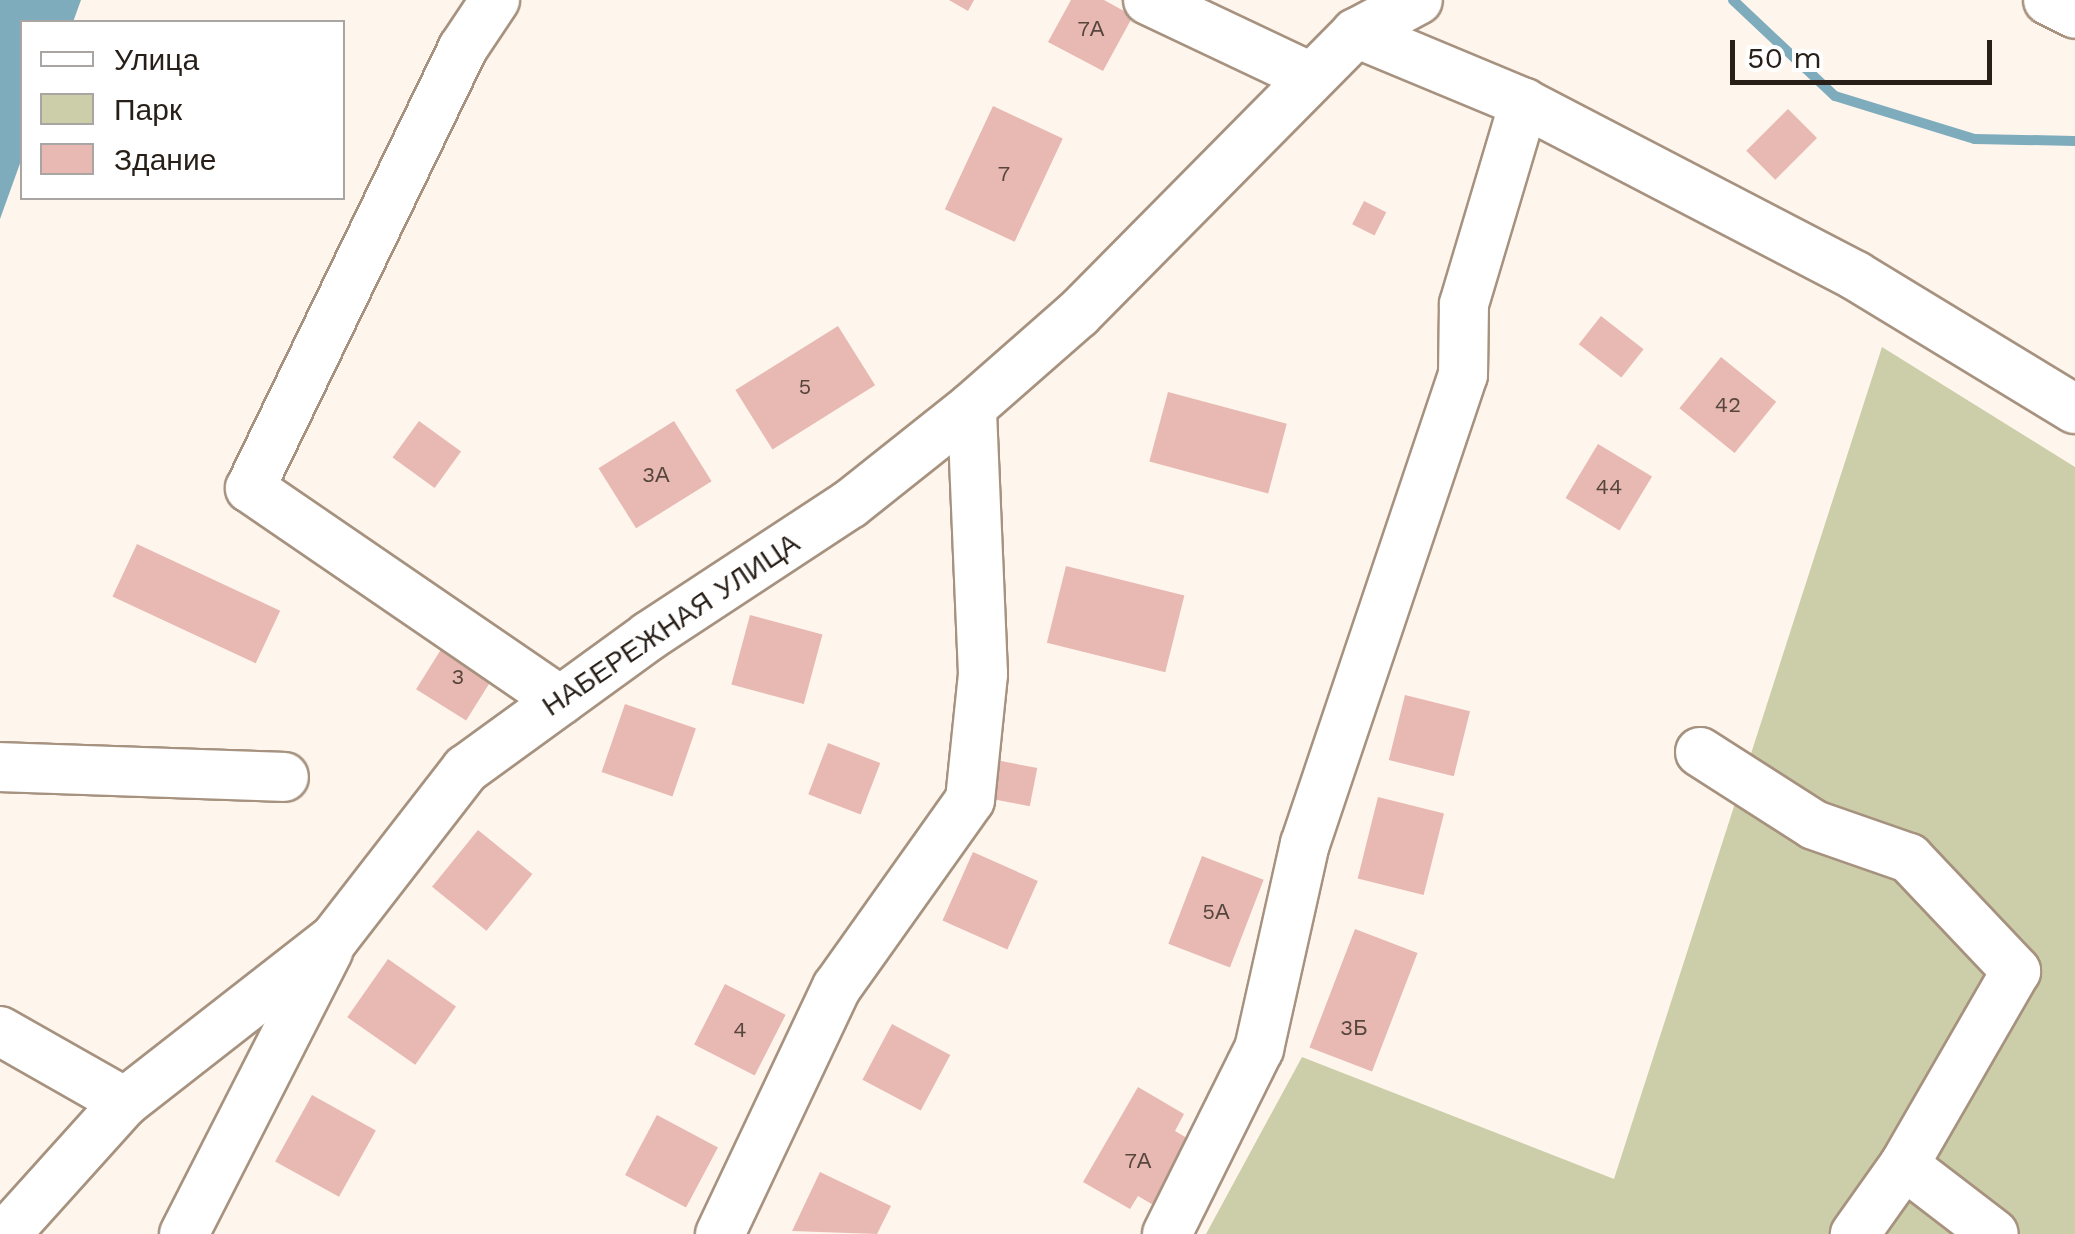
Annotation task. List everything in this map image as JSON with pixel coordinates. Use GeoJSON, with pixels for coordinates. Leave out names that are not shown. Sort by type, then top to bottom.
{"type":"FeatureCollection","features":[{"type":"Feature","properties":{"kind":"street"},"geometry":{"type":"LineString","coordinates":[[495,0],[463,48],[250,488],[560,700]]}},
{"type":"Feature","properties":{"kind":"street"},"geometry":{"type":"LineString","coordinates":[[1148,0],[1310,77]]}},
{"type":"Feature","properties":{"kind":"street","name":"НАБЕРЕЖНАЯ УЛИЦА"},"geometry":{"type":"LineString","coordinates":[[6,1234],[125,1102],[334,939],[466,769],[560,700],[850,504],[972,407],[1078,314],[1356,33],[1418,0]]}},
{"type":"Feature","properties":{"kind":"street"},"geometry":{"type":"LineString","coordinates":[[2048,0],[2075,14]]}},
{"type":"Feature","properties":{"kind":"street"},"geometry":{"type":"LineString","coordinates":[[1356,33],[1524,102],[1856,276],[2075,409]]}},
{"type":"Feature","properties":{"kind":"street"},"geometry":{"type":"LineString","coordinates":[[1168,1234],[1259,1049],[1305,844],[1462,375],[1464,304],[1524,102]]}},
{"type":"Feature","properties":{"kind":"street"},"geometry":{"type":"LineString","coordinates":[[720,1234],[837,986],[970,800],[983,674],[972,407]]}},
{"type":"Feature","properties":{"kind":"street"},"geometry":{"type":"LineString","coordinates":[[1700,752],[1814,824],[1909,858],[2016,971],[1904,1164],[1856,1234]]}},
{"type":"Feature","properties":{"kind":"street"},"geometry":{"type":"LineString","coordinates":[[0,767],[284,777]]}},
{"type":"Feature","properties":{"kind":"street"},"geometry":{"type":"LineString","coordinates":[[184,1234],[334,939]]}},
{"type":"Feature","properties":{"kind":"street"},"geometry":{"type":"LineString","coordinates":[[0,1031],[125,1102]]}},
{"type":"Feature","properties":{"kind":"street"},"geometry":{"type":"LineString","coordinates":[[1904,1164],[1994,1234]]}},
{"type":"Feature","properties":{"kind":"green space"},"geometry":{"type":"Polygon","coordinates":[[[1882,347],[2075,467],[2075,1234],[1206,1234],[1302,1057],[1614,1179],[1882,347]]]}},
{"type":"Feature","properties":{"kind":"water"},"geometry":{"type":"Polygon","coordinates":[[[0,0],[81,0],[74,20],[20,20],[20,164],[0,219],[0,0]]]}},
{"type":"Feature","properties":{"kind":"building"},"geometry":{"type":"Polygon","coordinates":[[[949,0],[974,0],[968,11],[949,0]]]}},
{"type":"Feature","properties":{"kind":"building"},"geometry":{"type":"Polygon","coordinates":[[[1071,0],[1104,0],[1133,16],[1103,71],[1048,42],[1071,0]]]}},
{"type":"Feature","properties":{"kind":"building"},"geometry":{"type":"Polygon","coordinates":[[[993,106],[1063,139],[1015,242],[945,209],[993,106]]]}},
{"type":"Feature","properties":{"kind":"building"},"geometry":{"type":"Polygon","coordinates":[[[1788,109],[1817,138],[1775,180],[1746,151],[1788,109]]]}},
{"type":"Feature","properties":{"kind":"building"},"geometry":{"type":"Polygon","coordinates":[[[1364,201],[1386,212],[1374,236],[1352,224],[1364,201]]]}},
{"type":"Feature","properties":{"kind":"building"},"geometry":{"type":"Polygon","coordinates":[[[1601,316],[1644,349],[1621,378],[1579,344],[1601,316]]]}},
{"type":"Feature","properties":{"kind":"building"},"geometry":{"type":"Polygon","coordinates":[[[838,326],[875,385],[772,449],[735,390],[838,326]]]}},
{"type":"Feature","properties":{"kind":"building"},"geometry":{"type":"Polygon","coordinates":[[[1721,357],[1776,402],[1735,453],[1679,408],[1721,357]]]}},
{"type":"Feature","properties":{"kind":"building"},"geometry":{"type":"Polygon","coordinates":[[[1168,392],[1287,424],[1268,493],[1149,462],[1168,392]]]}},
{"type":"Feature","properties":{"kind":"building"},"geometry":{"type":"Polygon","coordinates":[[[419,421],[461,452],[435,488],[393,457],[419,421]]]}},
{"type":"Feature","properties":{"kind":"building"},"geometry":{"type":"Polygon","coordinates":[[[674,421],[712,481],[636,528],[599,468],[674,421]]]}},
{"type":"Feature","properties":{"kind":"building"},"geometry":{"type":"Polygon","coordinates":[[[1598,444],[1652,476],[1620,530],[1566,498],[1598,444]]]}},
{"type":"Feature","properties":{"kind":"building"},"geometry":{"type":"Polygon","coordinates":[[[137,544],[280,611],[256,663],[112,597],[137,544]]]}},
{"type":"Feature","properties":{"kind":"building"},"geometry":{"type":"Polygon","coordinates":[[[1066,566],[1184,596],[1165,672],[1047,643],[1066,566]]]}},
{"type":"Feature","properties":{"kind":"building"},"geometry":{"type":"Polygon","coordinates":[[[750,615],[822,634],[804,704],[731,685],[750,615]]]}},
{"type":"Feature","properties":{"kind":"building"},"geometry":{"type":"Polygon","coordinates":[[[450,635],[500,666],[466,721],[416,689],[450,635]]]}},
{"type":"Feature","properties":{"kind":"building"},"geometry":{"type":"Polygon","coordinates":[[[1405,695],[1470,711],[1454,776],[1389,760],[1405,695]]]}},
{"type":"Feature","properties":{"kind":"building"},"geometry":{"type":"Polygon","coordinates":[[[625,704],[696,728],[672,796],[602,772],[625,704]]]}},
{"type":"Feature","properties":{"kind":"building"},"geometry":{"type":"Polygon","coordinates":[[[828,743],[880,763],[861,814],[808,794],[828,743]]]}},
{"type":"Feature","properties":{"kind":"building"},"geometry":{"type":"Polygon","coordinates":[[[996,760],[1037,768],[1030,806],[989,798],[996,760]]]}},
{"type":"Feature","properties":{"kind":"building"},"geometry":{"type":"Polygon","coordinates":[[[1378,797],[1444,813],[1424,895],[1358,879],[1378,797]]]}},
{"type":"Feature","properties":{"kind":"building"},"geometry":{"type":"Polygon","coordinates":[[[478,830],[532,874],[486,931],[432,887],[478,830]]]}},
{"type":"Feature","properties":{"kind":"building"},"geometry":{"type":"Polygon","coordinates":[[[973,852],[1038,881],[1007,949],[942,921],[973,852]]]}},
{"type":"Feature","properties":{"kind":"building"},"geometry":{"type":"Polygon","coordinates":[[[1202,856],[1264,880],[1230,967],[1168,944],[1202,856]]]}},
{"type":"Feature","properties":{"kind":"building"},"geometry":{"type":"Polygon","coordinates":[[[1355,929],[1418,953],[1372,1072],[1309,1048],[1355,929]]]}},
{"type":"Feature","properties":{"kind":"building"},"geometry":{"type":"Polygon","coordinates":[[[388,959],[456,1007],[415,1065],[347,1017],[388,959]]]}},
{"type":"Feature","properties":{"kind":"building"},"geometry":{"type":"Polygon","coordinates":[[[725,984],[786,1015],[755,1075],[694,1045],[725,984]]]}},
{"type":"Feature","properties":{"kind":"building"},"geometry":{"type":"Polygon","coordinates":[[[892,1024],[950,1055],[921,1111],[862,1080],[892,1024]]]}},
{"type":"Feature","properties":{"kind":"building"},"geometry":{"type":"Polygon","coordinates":[[[1138,1087],[1184,1114],[1175,1131],[1192,1141],[1155,1206],[1138,1196],[1130,1209],[1083,1182],[1138,1087]]]}},
{"type":"Feature","properties":{"kind":"building"},"geometry":{"type":"Polygon","coordinates":[[[312,1095],[376,1130],[339,1197],[275,1161],[312,1095]]]}},
{"type":"Feature","properties":{"kind":"building"},"geometry":{"type":"Polygon","coordinates":[[[657,1115],[718,1147],[686,1207],[625,1175],[657,1115]]]}},
{"type":"Feature","properties":{"kind":"building"},"geometry":{"type":"Polygon","coordinates":[[[820,1172],[891,1206],[877,1234],[792,1231],[820,1172]]]}},
{"type":"Feature","properties":{"kind":"waterway"},"geometry":{"type":"LineString","coordinates":[[1733,0],[1835,96],[1975,139],[2075,141]]}}]}
